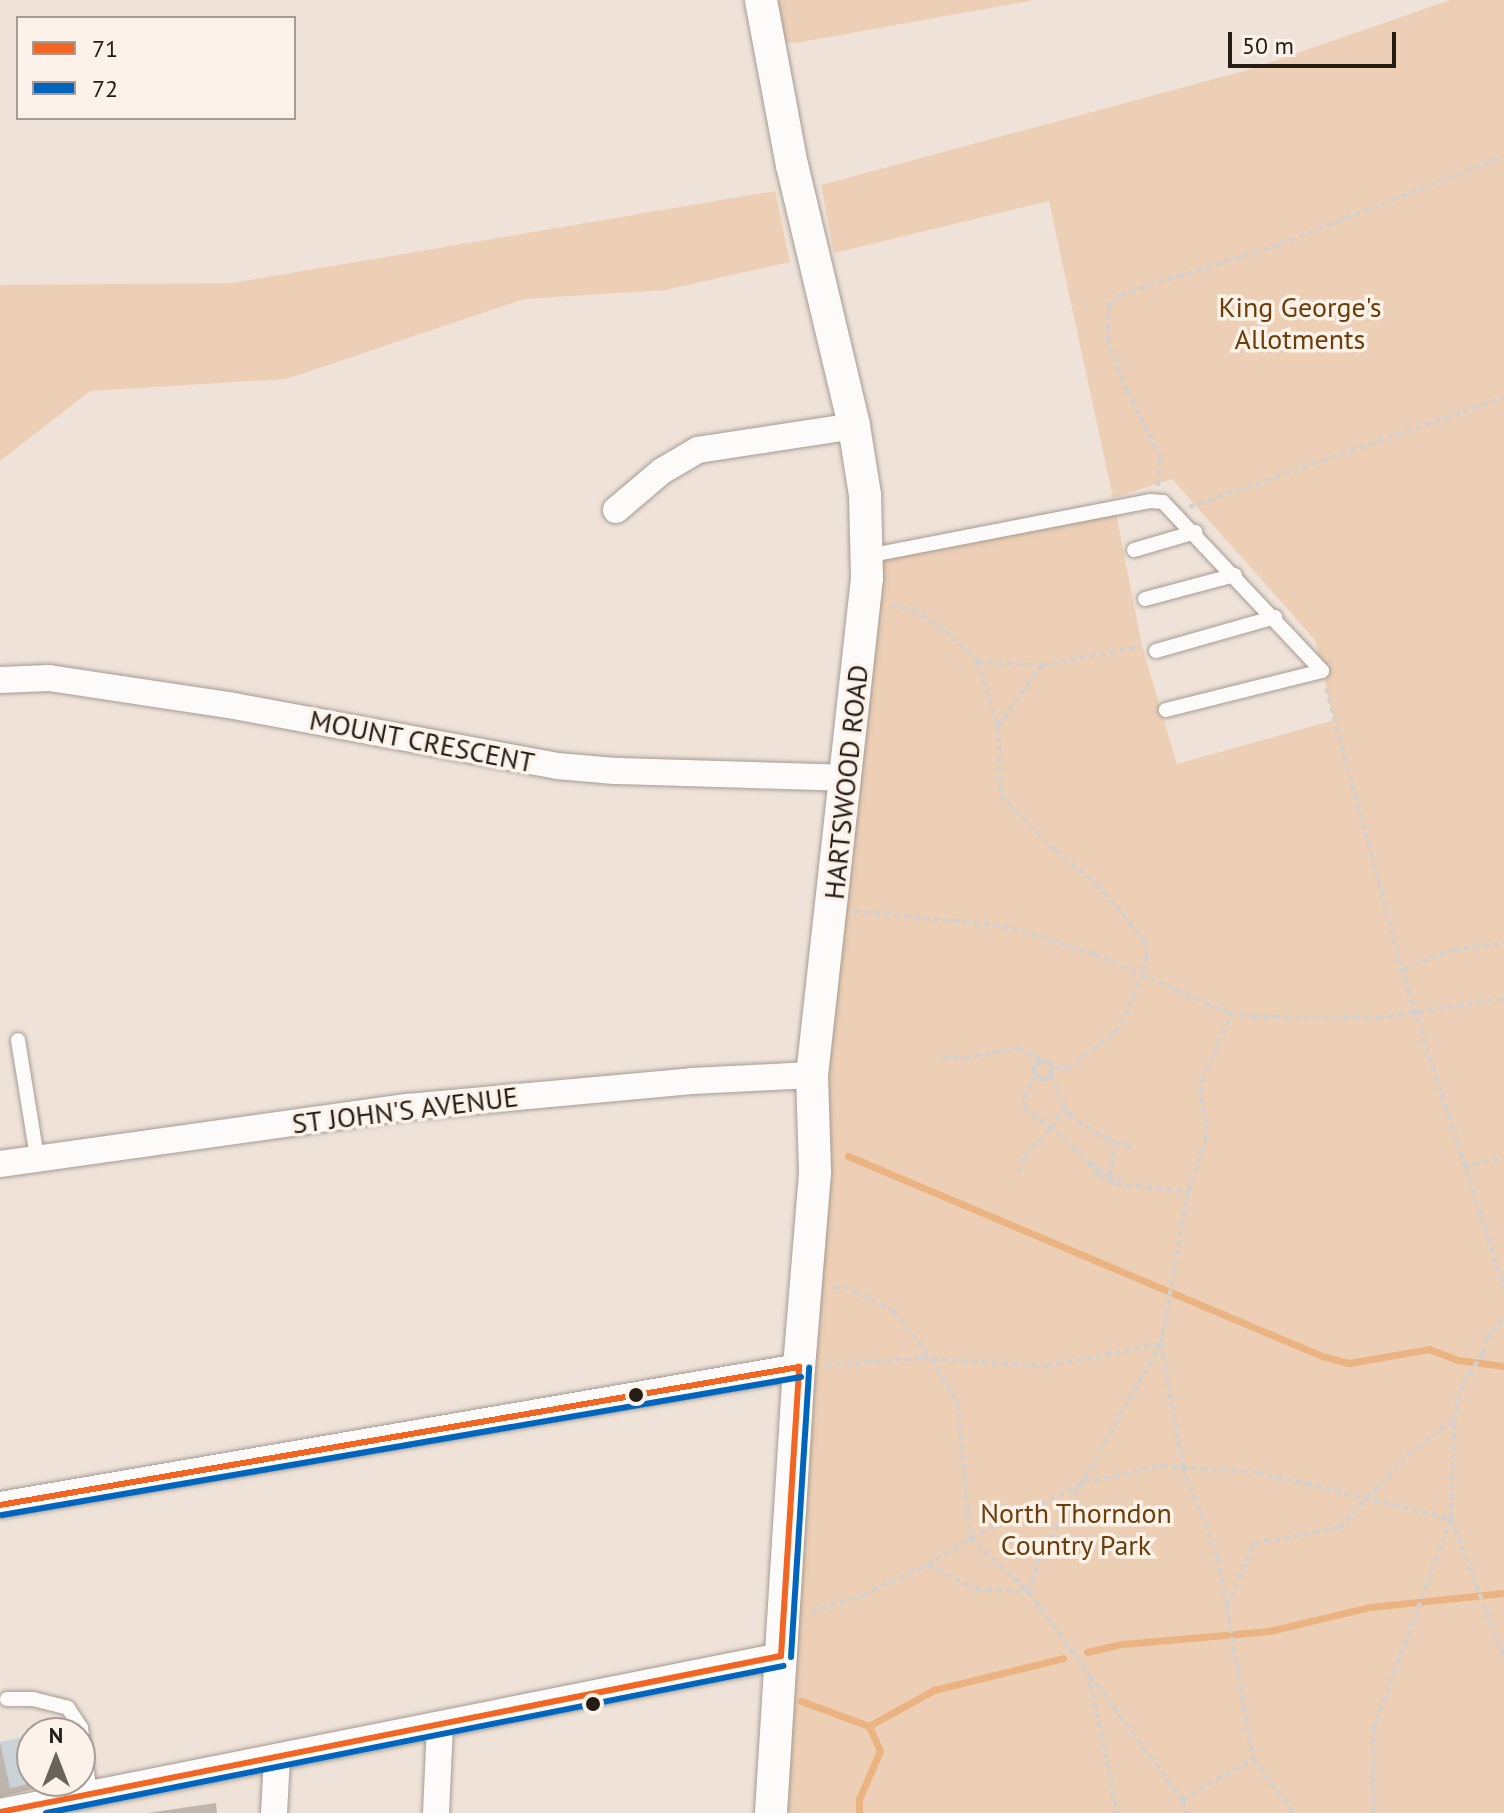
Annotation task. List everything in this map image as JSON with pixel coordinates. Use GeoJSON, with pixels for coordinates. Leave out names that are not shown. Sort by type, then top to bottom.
{"type":"FeatureCollection","features":[{"type":"Feature","properties":{"kind":"street","name":"HARTSWOOD ROAD"},"geometry":{"type":"LineString","coordinates":[[761,0],[819,282],[854,426],[865,495],[867,556],[847,778],[812,1075],[815,1173],[799,1367],[771,1813]]}},
{"type":"Feature","properties":{"kind":"street"},"geometry":{"type":"LineString","coordinates":[[616,510],[662,471],[698,450],[854,426]]}},
{"type":"Feature","properties":{"kind":"street","name":"MOUNT CRESCENT"},"geometry":{"type":"LineString","coordinates":[[0,680],[49,678],[218,703],[557,766],[847,778]]}},
{"type":"Feature","properties":{"kind":"street","name":"ST JOHN'S AVENUE"},"geometry":{"type":"LineString","coordinates":[[0,1164],[452,1102],[692,1081],[812,1075]]}},
{"type":"Feature","properties":{"kind":"street"},"geometry":{"type":"LineString","coordinates":[[0,1505],[799,1367]]}},
{"type":"Feature","properties":{"kind":"street"},"geometry":{"type":"LineString","coordinates":[[96,1796],[117,1801],[277,1757],[781,1656]]}},
{"type":"Feature","properties":{"kind":"street"},"geometry":{"type":"LineString","coordinates":[[436,1813],[440,1726]]}},
{"type":"Feature","properties":{"kind":"street"},"geometry":{"type":"LineString","coordinates":[[274,1813],[277,1757]]}},
{"type":"Feature","properties":{"kind":"street"},"geometry":{"type":"LineString","coordinates":[[0,1812],[28,1810],[82,1797]]}},
{"type":"Feature","properties":{"kind":"lane"},"geometry":{"type":"LineString","coordinates":[[867,556],[1135,504],[1157,501],[1172,507],[1322,671],[1166,710]]}},
{"type":"Feature","properties":{"kind":"lane"},"geometry":{"type":"LineString","coordinates":[[1134,550],[1195,532]]}},
{"type":"Feature","properties":{"kind":"lane"},"geometry":{"type":"LineString","coordinates":[[1145,599],[1235,575]]}},
{"type":"Feature","properties":{"kind":"lane"},"geometry":{"type":"LineString","coordinates":[[1149,649],[1275,617]]}},
{"type":"Feature","properties":{"kind":"lane"},"geometry":{"type":"LineString","coordinates":[[18,1040],[37,1157]]}},
{"type":"Feature","properties":{"kind":"lane"},"geometry":{"type":"LineString","coordinates":[[7,1699],[33,1699],[68,1708],[74,1717]]}},
{"type":"Feature","properties":{"kind":"path"},"geometry":{"type":"LineString","coordinates":[[1135,504],[1160,483],[1161,458],[1127,391],[1108,340],[1108,306],[1120,295],[1280,244],[1504,156]]}},
{"type":"Feature","properties":{"kind":"path"},"geometry":{"type":"LineString","coordinates":[[1172,507],[1187,508],[1504,397]]}},
{"type":"Feature","properties":{"kind":"path"},"geometry":{"type":"LineString","coordinates":[[865,599],[913,610],[945,630],[977,661],[998,726],[1001,796],[1056,851],[1097,884],[1145,941],[1147,955],[1143,973],[1120,1028],[1070,1067],[1061,1069],[1018,1048],[964,1058],[942,1057]]}},
{"type":"Feature","properties":{"kind":"path"},"geometry":{"type":"LineString","coordinates":[[977,661],[1041,666],[1149,649]]}},
{"type":"Feature","properties":{"kind":"path"},"geometry":{"type":"LineString","coordinates":[[998,726],[1041,666]]}},
{"type":"Feature","properties":{"kind":"path"},"geometry":{"type":"LineString","coordinates":[[1322,671],[1416,1014],[1504,1287]]}},
{"type":"Feature","properties":{"kind":"path"},"geometry":{"type":"LineString","coordinates":[[832,909],[1003,926],[1094,954],[1232,1013],[1314,1020],[1416,1014],[1504,998]]}},
{"type":"Feature","properties":{"kind":"path"},"geometry":{"type":"LineString","coordinates":[[1403,969],[1453,950],[1504,943]]}},
{"type":"Feature","properties":{"kind":"path"},"geometry":{"type":"LineString","coordinates":[[1029,1592],[1040,1556],[1161,1344],[1188,1191],[1205,1142],[1206,1123],[1200,1093],[1202,1080],[1232,1013]]}},
{"type":"Feature","properties":{"kind":"path"},"geometry":{"type":"LineString","coordinates":[[1046,1061],[1065,1107],[1076,1120],[1116,1143],[1132,1148]]}},
{"type":"Feature","properties":{"kind":"path"},"geometry":{"type":"LineString","coordinates":[[1046,1061],[1035,1065],[1036,1076],[1025,1093],[1025,1107],[1104,1180],[1116,1184],[1188,1191]]}},
{"type":"Feature","properties":{"kind":"path"},"geometry":{"type":"LineString","coordinates":[[1036,1076],[1045,1079],[1050,1075]]}},
{"type":"Feature","properties":{"kind":"path"},"geometry":{"type":"LineString","coordinates":[[1018,1173],[1025,1155],[1051,1128],[1065,1107]]}},
{"type":"Feature","properties":{"kind":"path"},"geometry":{"type":"LineString","coordinates":[[1109,1176],[1116,1143]]}},
{"type":"Feature","properties":{"kind":"path"},"geometry":{"type":"LineString","coordinates":[[1464,1167],[1504,1157]]}},
{"type":"Feature","properties":{"kind":"path"},"geometry":{"type":"LineString","coordinates":[[1087,1162],[1109,1176],[1122,1179]]}},
{"type":"Feature","properties":{"kind":"path"},"geometry":{"type":"LineString","coordinates":[[820,1287],[844,1286],[893,1311],[932,1359],[958,1404],[970,1538],[1029,1592],[1182,1800],[1186,1813]]}},
{"type":"Feature","properties":{"kind":"path"},"geometry":{"type":"LineString","coordinates":[[1373,1813],[1373,1730],[1451,1519],[1454,1420],[1463,1383],[1483,1353],[1486,1340],[1504,1318]]}},
{"type":"Feature","properties":{"kind":"path"},"geometry":{"type":"LineString","coordinates":[[799,1367],[932,1359],[1046,1366],[1161,1344]]}},
{"type":"Feature","properties":{"kind":"path"},"geometry":{"type":"LineString","coordinates":[[1161,1344],[1183,1467],[1218,1558],[1253,1759],[1294,1813]]}},
{"type":"Feature","properties":{"kind":"path"},"geometry":{"type":"LineString","coordinates":[[1226,1609],[1254,1543],[1339,1528],[1409,1454],[1454,1420]]}},
{"type":"Feature","properties":{"kind":"path"},"geometry":{"type":"LineString","coordinates":[[783,1622],[863,1595],[928,1565],[970,1538],[1084,1482],[1161,1466],[1257,1472],[1451,1519]]}},
{"type":"Feature","properties":{"kind":"path"},"geometry":{"type":"LineString","coordinates":[[1451,1519],[1504,1657]]}},
{"type":"Feature","properties":{"kind":"path"},"geometry":{"type":"LineString","coordinates":[[928,1565],[976,1589],[1029,1592]]}},
{"type":"Feature","properties":{"kind":"path"},"geometry":{"type":"LineString","coordinates":[[1088,1673],[1117,1813]]}},
{"type":"Feature","properties":{"kind":"path"},"geometry":{"type":"LineString","coordinates":[[1182,1800],[1253,1759]]}},
{"type":"Feature","properties":{"kind":"green space"},"geometry":{"type":"Polygon","coordinates":[[[761,0],[1035,0],[796,43],[767,40],[761,0]]]}},
{"type":"Feature","properties":{"kind":"green space"},"geometry":{"type":"Polygon","coordinates":[[[1450,0],[1504,0],[1504,1813],[765,1813],[867,556],[1115,508],[1142,646],[1177,764],[1334,720],[1315,640],[1172,479],[1113,498],[1049,201],[834,253],[821,185],[1251,69],[1450,0]]]}},
{"type":"Feature","properties":{"kind":"green space"},"geometry":{"type":"Polygon","coordinates":[[[775,191],[790,262],[665,290],[524,299],[286,379],[90,391],[0,461],[0,285],[232,283],[775,191]]]}},
{"type":"Feature","properties":{"kind":"building"},"geometry":{"type":"Polygon","coordinates":[[[16,1738],[16,1787],[10,1788],[0,1742],[16,1738]]]}},
{"type":"Feature","properties":{"kind":"waterway"},"geometry":{"type":"LineString","coordinates":[[848,1156],[1322,1356],[1349,1363],[1429,1349],[1458,1360],[1504,1366]]}},
{"type":"Feature","properties":{"kind":"waterway"},"geometry":{"type":"LineString","coordinates":[[1087,1652],[1123,1644],[1269,1631],[1370,1607],[1504,1593]]}},
{"type":"Feature","properties":{"kind":"waterway"},"geometry":{"type":"LineString","coordinates":[[869,1726],[934,1690],[1063,1658]]}},
{"type":"Feature","properties":{"kind":"waterway"},"geometry":{"type":"LineString","coordinates":[[801,1701],[869,1726],[880,1751],[859,1799],[859,1813]]}},
{"type":"Feature","properties":{"kind":"transit line","name":"71"},"geometry":{"type":"LineString","coordinates":[[0,1505],[799,1367]]}},
{"type":"Feature","properties":{"kind":"transit line","name":"71"},"geometry":{"type":"LineString","coordinates":[[781,1656],[799,1367]]}},
{"type":"Feature","properties":{"kind":"transit line","name":"72"},"geometry":{"type":"LineString","coordinates":[[791,1657],[809,1368]]}},
{"type":"Feature","properties":{"kind":"transit line","name":"72"},"geometry":{"type":"LineString","coordinates":[[2,1515],[801,1377]]}},
{"type":"Feature","properties":{"kind":"transit line","name":"71"},"geometry":{"type":"LineString","coordinates":[[0,1812],[781,1656]]}},
{"type":"Feature","properties":{"kind":"transit line","name":"72"},"geometry":{"type":"LineString","coordinates":[[46,1813],[783,1666]]}},
{"type":"Feature","properties":{"kind":"park label","name":"King George's Allotments"},"geometry":{"type":"Point","coordinates":[1300,323]}},
{"type":"Feature","properties":{"kind":"park label","name":"North Thorndon Country Park"},"geometry":{"type":"Point","coordinates":[1076,1529]}}]}
